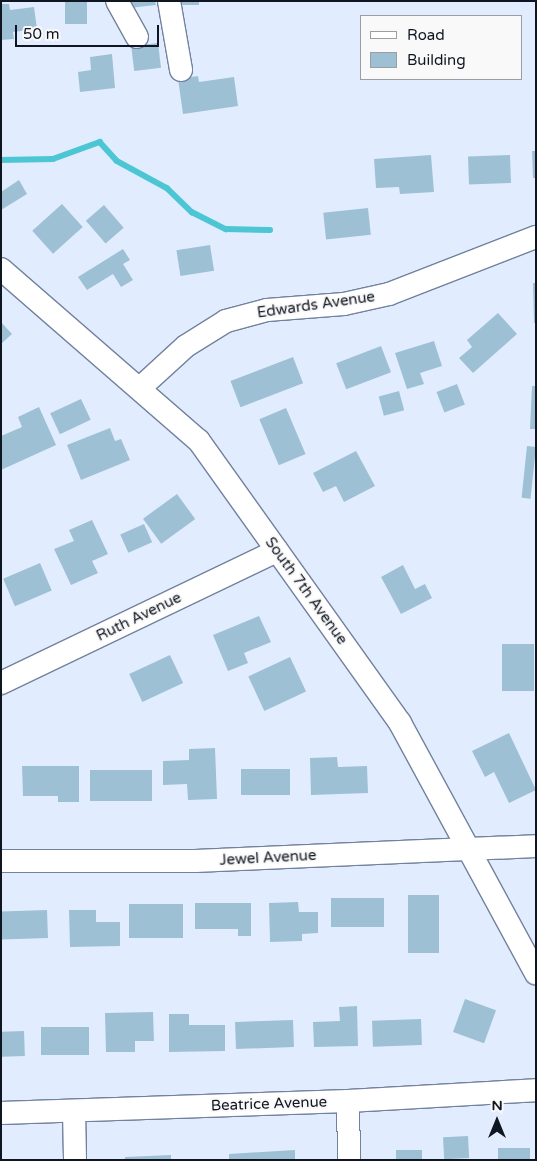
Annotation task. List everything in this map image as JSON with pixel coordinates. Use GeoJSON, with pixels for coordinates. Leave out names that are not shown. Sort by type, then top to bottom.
{"type":"FeatureCollection","features":[{"type":"Feature","properties":{"kind":"street"},"geometry":{"type":"LineString","coordinates":[[117,1],[137,37]]}},
{"type":"Feature","properties":{"kind":"street"},"geometry":{"type":"LineString","coordinates":[[169,1],[181,70]]}},
{"type":"Feature","properties":{"kind":"street","name":"Edwards Avenue"},"geometry":{"type":"LineString","coordinates":[[140,388],[186,346],[226,321],[267,310],[344,304],[389,294],[536,237]]}},
{"type":"Feature","properties":{"kind":"street","name":"South 7th Avenue"},"geometry":{"type":"LineString","coordinates":[[1,269],[200,441],[276,551],[400,723],[470,847],[536,973]]}},
{"type":"Feature","properties":{"kind":"street","name":"Ruth Avenue"},"geometry":{"type":"LineString","coordinates":[[1,683],[276,551]]}},
{"type":"Feature","properties":{"kind":"street","name":"Jewel Avenue"},"geometry":{"type":"LineString","coordinates":[[1,861],[195,861],[470,847],[536,846]]}},
{"type":"Feature","properties":{"kind":"street","name":"Beatrice Avenue"},"geometry":{"type":"LineString","coordinates":[[1,1113],[348,1102],[536,1090]]}},
{"type":"Feature","properties":{"kind":"street"},"geometry":{"type":"LineString","coordinates":[[348,1102],[349,1160]]}},
{"type":"Feature","properties":{"kind":"street"},"geometry":{"type":"LineString","coordinates":[[74,1111],[75,1160]]}},
{"type":"Feature","properties":{"kind":"building"},"geometry":{"type":"Polygon","coordinates":[[[65,1],[87,1],[87,24],[65,24],[65,1]]]}},
{"type":"Feature","properties":{"kind":"building"},"geometry":{"type":"Polygon","coordinates":[[[119,1],[155,1],[156,5],[120,9],[119,1]]]}},
{"type":"Feature","properties":{"kind":"building"},"geometry":{"type":"Polygon","coordinates":[[[174,1],[199,1],[199,5],[174,5],[174,1]]]}},
{"type":"Feature","properties":{"kind":"building"},"geometry":{"type":"Polygon","coordinates":[[[1,4],[9,4],[10,10],[34,7],[37,29],[13,32],[14,39],[1,40],[1,4]]]}},
{"type":"Feature","properties":{"kind":"building"},"geometry":{"type":"Polygon","coordinates":[[[158,43],[161,68],[134,71],[131,46],[158,43]]]}},
{"type":"Feature","properties":{"kind":"building"},"geometry":{"type":"Polygon","coordinates":[[[112,54],[115,88],[80,92],[78,72],[91,70],[90,57],[112,54]]]}},
{"type":"Feature","properties":{"kind":"building"},"geometry":{"type":"Polygon","coordinates":[[[198,76],[199,82],[234,77],[238,106],[183,114],[178,79],[198,76]]]}},
{"type":"Feature","properties":{"kind":"building"},"geometry":{"type":"Polygon","coordinates":[[[532,151],[536,151],[536,178],[533,178],[532,151]]]}},
{"type":"Feature","properties":{"kind":"building"},"geometry":{"type":"Polygon","coordinates":[[[431,155],[434,192],[400,194],[399,187],[376,188],[374,159],[431,155]]]}},
{"type":"Feature","properties":{"kind":"building"},"geometry":{"type":"Polygon","coordinates":[[[510,155],[511,183],[469,184],[468,156],[510,155]]]}},
{"type":"Feature","properties":{"kind":"building"},"geometry":{"type":"Polygon","coordinates":[[[19,180],[27,194],[1,210],[1,192],[19,180]]]}},
{"type":"Feature","properties":{"kind":"building"},"geometry":{"type":"Polygon","coordinates":[[[62,204],[83,227],[53,254],[32,231],[62,204]]]}},
{"type":"Feature","properties":{"kind":"building"},"geometry":{"type":"Polygon","coordinates":[[[104,205],[124,228],[106,243],[86,221],[104,205]]]}},
{"type":"Feature","properties":{"kind":"building"},"geometry":{"type":"Polygon","coordinates":[[[368,208],[371,235],[326,240],[323,213],[368,208]]]}},
{"type":"Feature","properties":{"kind":"building"},"geometry":{"type":"Polygon","coordinates":[[[210,245],[214,271],[180,276],[176,250],[210,245]]]}},
{"type":"Feature","properties":{"kind":"building"},"geometry":{"type":"Polygon","coordinates":[[[123,249],[130,260],[123,264],[133,280],[121,287],[113,274],[87,290],[78,277],[123,249]]]}},
{"type":"Feature","properties":{"kind":"building"},"geometry":{"type":"Polygon","coordinates":[[[533,283],[536,283],[536,323],[534,323],[533,283]]]}},
{"type":"Feature","properties":{"kind":"building"},"geometry":{"type":"Polygon","coordinates":[[[498,313],[517,334],[473,373],[459,358],[472,347],[467,340],[498,313]]]}},
{"type":"Feature","properties":{"kind":"building"},"geometry":{"type":"Polygon","coordinates":[[[1,322],[12,334],[1,344],[1,322]]]}},
{"type":"Feature","properties":{"kind":"building"},"geometry":{"type":"Polygon","coordinates":[[[434,341],[442,366],[420,373],[424,384],[407,389],[395,353],[434,341]]]}},
{"type":"Feature","properties":{"kind":"building"},"geometry":{"type":"Polygon","coordinates":[[[381,346],[391,372],[346,389],[336,363],[381,346]]]}},
{"type":"Feature","properties":{"kind":"building"},"geometry":{"type":"Polygon","coordinates":[[[293,357],[303,383],[240,407],[230,381],[293,357]]]}},
{"type":"Feature","properties":{"kind":"building"},"geometry":{"type":"Polygon","coordinates":[[[457,384],[465,405],[444,412],[436,392],[457,384]]]}},
{"type":"Feature","properties":{"kind":"building"},"geometry":{"type":"Polygon","coordinates":[[[532,386],[536,386],[536,429],[530,429],[532,386]]]}},
{"type":"Feature","properties":{"kind":"building"},"geometry":{"type":"Polygon","coordinates":[[[399,391],[404,410],[384,416],[379,396],[399,391]]]}},
{"type":"Feature","properties":{"kind":"building"},"geometry":{"type":"Polygon","coordinates":[[[81,399],[91,420],[60,434],[50,413],[81,399]]]}},
{"type":"Feature","properties":{"kind":"building"},"geometry":{"type":"Polygon","coordinates":[[[39,407],[56,445],[1,470],[1,436],[22,427],[18,417],[39,407]]]}},
{"type":"Feature","properties":{"kind":"building"},"geometry":{"type":"Polygon","coordinates":[[[286,408],[306,454],[279,465],[259,419],[286,408]]]}},
{"type":"Feature","properties":{"kind":"building"},"geometry":{"type":"Polygon","coordinates":[[[110,428],[115,441],[121,439],[130,460],[81,480],[67,445],[110,428]]]}},
{"type":"Feature","properties":{"kind":"building"},"geometry":{"type":"Polygon","coordinates":[[[527,446],[536,447],[531,499],[522,498],[527,446]]]}},
{"type":"Feature","properties":{"kind":"building"},"geometry":{"type":"Polygon","coordinates":[[[356,451],[375,486],[344,502],[336,486],[323,492],[313,473],[356,451]]]}},
{"type":"Feature","properties":{"kind":"building"},"geometry":{"type":"Polygon","coordinates":[[[177,494],[195,519],[161,544],[143,519],[177,494]]]}},
{"type":"Feature","properties":{"kind":"building"},"geometry":{"type":"Polygon","coordinates":[[[92,520],[108,554],[92,561],[98,573],[71,585],[54,549],[74,541],[69,530],[92,520]]]}},
{"type":"Feature","properties":{"kind":"building"},"geometry":{"type":"Polygon","coordinates":[[[144,524],[152,542],[128,553],[120,535],[144,524]]]}},
{"type":"Feature","properties":{"kind":"building"},"geometry":{"type":"Polygon","coordinates":[[[40,563],[52,591],[15,606],[3,579],[40,563]]]}},
{"type":"Feature","properties":{"kind":"building"},"geometry":{"type":"Polygon","coordinates":[[[403,565],[415,589],[425,584],[432,598],[401,614],[381,577],[403,565]]]}},
{"type":"Feature","properties":{"kind":"building"},"geometry":{"type":"Polygon","coordinates":[[[259,616],[271,642],[244,653],[248,663],[228,671],[213,635],[259,616]]]}},
{"type":"Feature","properties":{"kind":"building"},"geometry":{"type":"Polygon","coordinates":[[[502,644],[534,644],[534,691],[502,691],[502,644]]]}},
{"type":"Feature","properties":{"kind":"building"},"geometry":{"type":"Polygon","coordinates":[[[170,655],[183,683],[142,702],[129,674],[170,655]]]}},
{"type":"Feature","properties":{"kind":"building"},"geometry":{"type":"Polygon","coordinates":[[[290,657],[306,691],[264,711],[248,676],[290,657]]]}},
{"type":"Feature","properties":{"kind":"building"},"geometry":{"type":"Polygon","coordinates":[[[509,733],[536,790],[509,803],[494,772],[485,777],[472,751],[509,733]]]}},
{"type":"Feature","properties":{"kind":"building"},"geometry":{"type":"Polygon","coordinates":[[[215,748],[217,799],[188,800],[187,784],[163,785],[163,761],[189,760],[189,749],[215,748]]]}},
{"type":"Feature","properties":{"kind":"building"},"geometry":{"type":"Polygon","coordinates":[[[337,757],[338,767],[367,766],[368,793],[311,795],[310,758],[337,757]]]}},
{"type":"Feature","properties":{"kind":"building"},"geometry":{"type":"Polygon","coordinates":[[[22,766],[79,766],[79,802],[58,802],[58,796],[23,796],[22,766]]]}},
{"type":"Feature","properties":{"kind":"building"},"geometry":{"type":"Polygon","coordinates":[[[241,769],[290,769],[290,795],[241,795],[241,769]]]}},
{"type":"Feature","properties":{"kind":"building"},"geometry":{"type":"Polygon","coordinates":[[[90,770],[152,770],[152,801],[90,801],[90,770]]]}},
{"type":"Feature","properties":{"kind":"building"},"geometry":{"type":"Polygon","coordinates":[[[408,895],[439,895],[439,953],[408,953],[408,895]]]}},
{"type":"Feature","properties":{"kind":"building"},"geometry":{"type":"Polygon","coordinates":[[[331,898],[384,898],[384,927],[331,927],[331,898]]]}},
{"type":"Feature","properties":{"kind":"building"},"geometry":{"type":"Polygon","coordinates":[[[298,902],[299,912],[318,912],[318,933],[302,934],[302,941],[270,942],[269,903],[298,902]]]}},
{"type":"Feature","properties":{"kind":"building"},"geometry":{"type":"Polygon","coordinates":[[[195,903],[251,903],[251,936],[238,936],[238,929],[195,929],[195,903]]]}},
{"type":"Feature","properties":{"kind":"building"},"geometry":{"type":"Polygon","coordinates":[[[129,904],[183,904],[183,938],[129,938],[129,904]]]}},
{"type":"Feature","properties":{"kind":"building"},"geometry":{"type":"Polygon","coordinates":[[[47,910],[48,938],[2,940],[1,912],[47,910]]]}},
{"type":"Feature","properties":{"kind":"building"},"geometry":{"type":"Polygon","coordinates":[[[69,910],[96,910],[96,922],[120,922],[120,946],[70,947],[69,910]]]}},
{"type":"Feature","properties":{"kind":"building"},"geometry":{"type":"Polygon","coordinates":[[[465,999],[496,1010],[484,1043],[453,1032],[465,999]]]}},
{"type":"Feature","properties":{"kind":"building"},"geometry":{"type":"Polygon","coordinates":[[[357,1006],[358,1046],[314,1047],[313,1022],[340,1021],[339,1007],[357,1006]]]}},
{"type":"Feature","properties":{"kind":"building"},"geometry":{"type":"Polygon","coordinates":[[[153,1012],[154,1041],[135,1041],[135,1052],[106,1052],[105,1013],[153,1012]]]}},
{"type":"Feature","properties":{"kind":"building"},"geometry":{"type":"Polygon","coordinates":[[[169,1014],[189,1014],[189,1025],[225,1025],[225,1051],[169,1052],[169,1014]]]}},
{"type":"Feature","properties":{"kind":"building"},"geometry":{"type":"Polygon","coordinates":[[[421,1019],[422,1045],[373,1047],[372,1021],[421,1019]]]}},
{"type":"Feature","properties":{"kind":"building"},"geometry":{"type":"Polygon","coordinates":[[[293,1020],[294,1047],[236,1049],[235,1022],[293,1020]]]}},
{"type":"Feature","properties":{"kind":"building"},"geometry":{"type":"Polygon","coordinates":[[[41,1027],[89,1027],[89,1055],[41,1055],[41,1027]]]}},
{"type":"Feature","properties":{"kind":"building"},"geometry":{"type":"Polygon","coordinates":[[[24,1031],[25,1056],[2,1057],[1,1032],[24,1031]]]}},
{"type":"Feature","properties":{"kind":"building"},"geometry":{"type":"Polygon","coordinates":[[[468,1136],[469,1158],[444,1159],[443,1137],[468,1136]]]}},
{"type":"Feature","properties":{"kind":"building"},"geometry":{"type":"Polygon","coordinates":[[[498,1148],[530,1148],[530,1160],[498,1160],[498,1148]]]}},
{"type":"Feature","properties":{"kind":"building"},"geometry":{"type":"Polygon","coordinates":[[[295,1150],[295,1160],[229,1160],[229,1154],[295,1150]]]}},
{"type":"Feature","properties":{"kind":"building"},"geometry":{"type":"Polygon","coordinates":[[[396,1150],[422,1150],[422,1160],[396,1160],[396,1150]]]}},
{"type":"Feature","properties":{"kind":"building"},"geometry":{"type":"Polygon","coordinates":[[[171,1155],[171,1160],[125,1160],[125,1157],[171,1155]]]}},
{"type":"Feature","properties":{"kind":"waterway"},"geometry":{"type":"LineString","coordinates":[[1,160],[53,159],[100,142],[117,161],[167,188],[192,212],[226,229],[270,230]]}}]}
